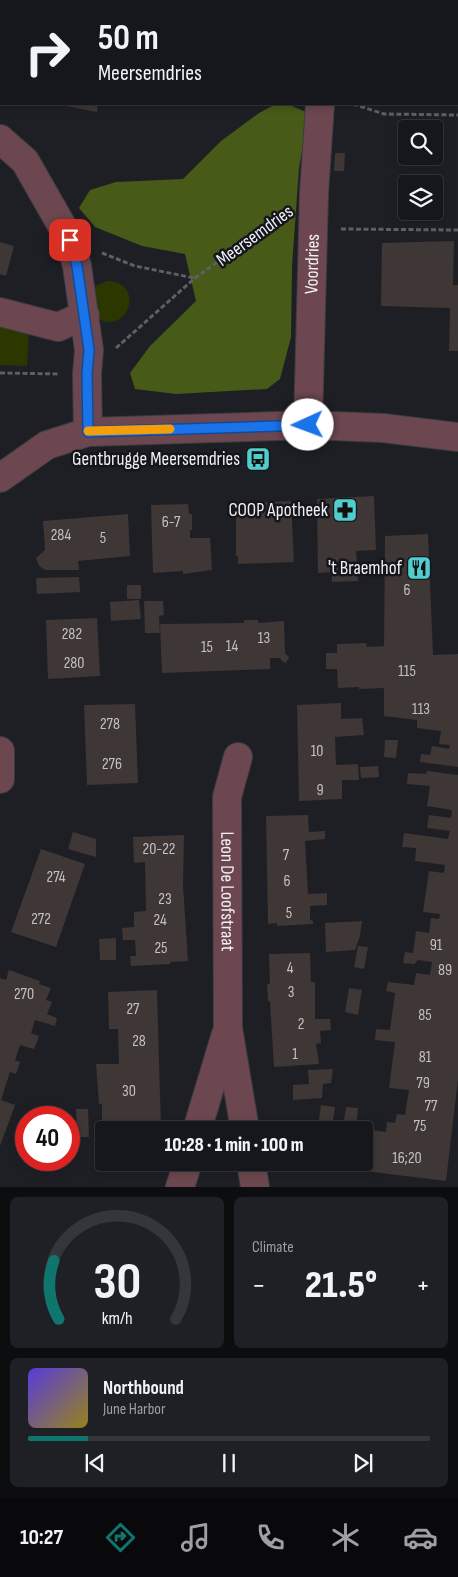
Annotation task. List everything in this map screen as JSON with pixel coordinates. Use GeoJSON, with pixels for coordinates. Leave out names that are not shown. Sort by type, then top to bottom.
{"type":"FeatureCollection","features":[{"type":"Feature","properties":{"kind":"street","name":"Voordries"},"geometry":{"type":"LineString","coordinates":[[308,425],[314,193],[320,105]]}},
{"type":"Feature","properties":{"kind":"street"},"geometry":{"type":"LineString","coordinates":[[0,139],[25,161],[70,240],[77,266],[89,350],[87,374],[88,432]]}},
{"type":"Feature","properties":{"kind":"street"},"geometry":{"type":"LineString","coordinates":[[0,312],[58,327],[85,315]]}},
{"type":"Feature","properties":{"kind":"street"},"geometry":{"type":"LineString","coordinates":[[0,478],[46,445],[88,432],[308,425],[383,428],[458,436]]}},
{"type":"Feature","properties":{"kind":"street"},"geometry":{"type":"LineString","coordinates":[[0,751],[0,779]]}},
{"type":"Feature","properties":{"kind":"street","name":"Leon De Loofstraat"},"geometry":{"type":"LineString","coordinates":[[238,757],[227,797],[228,1028],[244,1121]]}},
{"type":"Feature","properties":{"kind":"street","name":"Leon De Loofstraat"},"geometry":{"type":"LineString","coordinates":[[200,1121],[228,1028]]}},
{"type":"Feature","properties":{"kind":"street"},"geometry":{"type":"LineString","coordinates":[[180,1187],[185,1171]]}},
{"type":"Feature","properties":{"kind":"street"},"geometry":{"type":"LineString","coordinates":[[252,1171],[255,1187]]}},
{"type":"Feature","properties":{"kind":"path"},"geometry":{"type":"LineString","coordinates":[[356,105],[384,114],[458,115]]}},
{"type":"Feature","properties":{"kind":"path","name":"Meersemdries"},"geometry":{"type":"LineString","coordinates":[[87,374],[195,278],[314,193]]}},
{"type":"Feature","properties":{"kind":"path"},"geometry":{"type":"LineString","coordinates":[[314,229],[458,230]]}},
{"type":"Feature","properties":{"kind":"path"},"geometry":{"type":"LineString","coordinates":[[70,240],[136,266],[195,278]]}},
{"type":"Feature","properties":{"kind":"path"},"geometry":{"type":"LineString","coordinates":[[0,373],[87,374]]}},
{"type":"Feature","properties":{"kind":"green space"},"geometry":{"type":"Polygon","coordinates":[[[274,105],[289,105],[306,112],[299,168],[292,266],[291,337],[280,379],[267,389],[176,394],[135,389],[130,373],[150,346],[196,301],[185,254],[142,246],[95,227],[79,208],[90,190],[116,182],[183,179],[221,141],[259,113],[274,105]]]}},
{"type":"Feature","properties":{"kind":"green space"},"geometry":{"type":"Polygon","coordinates":[[[107,281],[119,283],[126,289],[129,297],[129,306],[125,314],[118,320],[109,322],[98,319],[91,291],[96,286],[107,281]]]}},
{"type":"Feature","properties":{"kind":"green space"},"geometry":{"type":"Polygon","coordinates":[[[0,327],[29,328],[27,366],[0,365],[0,327]]]}},
{"type":"Feature","properties":{"kind":"building"},"geometry":{"type":"Polygon","coordinates":[[[61,105],[98,105],[97,112],[61,105]]]}},
{"type":"Feature","properties":{"kind":"building"},"geometry":{"type":"Polygon","coordinates":[[[335,153],[345,153],[344,171],[334,171],[335,153]]]}},
{"type":"Feature","properties":{"kind":"building"},"geometry":{"type":"Polygon","coordinates":[[[454,241],[453,285],[458,285],[458,351],[449,351],[450,308],[381,306],[382,243],[454,241]]]}},
{"type":"Feature","properties":{"kind":"building"},"geometry":{"type":"Polygon","coordinates":[[[0,242],[14,246],[6,276],[0,274],[0,242]]]}},
{"type":"Feature","properties":{"kind":"building"},"geometry":{"type":"Polygon","coordinates":[[[374,496],[376,550],[356,551],[358,581],[332,582],[332,572],[318,573],[317,499],[374,496]]]}},
{"type":"Feature","properties":{"kind":"building"},"geometry":{"type":"Polygon","coordinates":[[[291,501],[294,562],[238,564],[238,556],[236,556],[236,504],[291,501]]]}},
{"type":"Feature","properties":{"kind":"building"},"geometry":{"type":"Polygon","coordinates":[[[188,504],[189,514],[192,514],[190,538],[210,538],[212,570],[183,574],[183,571],[153,573],[151,505],[188,504]]]}},
{"type":"Feature","properties":{"kind":"building"},"geometry":{"type":"Polygon","coordinates":[[[128,514],[130,556],[78,561],[79,570],[45,570],[39,566],[36,558],[45,550],[43,521],[128,514]]]}},
{"type":"Feature","properties":{"kind":"building"},"geometry":{"type":"Polygon","coordinates":[[[428,534],[433,655],[458,654],[458,767],[420,762],[421,754],[430,755],[432,746],[449,749],[450,745],[439,744],[441,731],[417,728],[417,720],[384,716],[384,688],[338,688],[337,669],[326,669],[326,653],[337,653],[337,644],[366,643],[367,647],[384,646],[385,536],[428,534]]]}},
{"type":"Feature","properties":{"kind":"building"},"geometry":{"type":"Polygon","coordinates":[[[79,577],[80,592],[37,594],[36,578],[79,577]]]}},
{"type":"Feature","properties":{"kind":"building"},"geometry":{"type":"Polygon","coordinates":[[[127,585],[141,585],[141,599],[127,599],[127,585]]]}},
{"type":"Feature","properties":{"kind":"building"},"geometry":{"type":"Polygon","coordinates":[[[139,600],[141,619],[111,621],[110,602],[139,600]]]}},
{"type":"Feature","properties":{"kind":"building"},"geometry":{"type":"Polygon","coordinates":[[[144,601],[163,601],[164,615],[159,616],[160,633],[145,633],[144,601]]]}},
{"type":"Feature","properties":{"kind":"building"},"geometry":{"type":"Polygon","coordinates":[[[97,618],[100,676],[48,679],[46,620],[97,618]]]}},
{"type":"Feature","properties":{"kind":"building"},"geometry":{"type":"Polygon","coordinates":[[[244,620],[258,620],[258,623],[284,621],[285,653],[289,657],[286,663],[280,658],[270,658],[270,669],[162,673],[160,624],[244,623],[244,620]]]}},
{"type":"Feature","properties":{"kind":"building"},"geometry":{"type":"Polygon","coordinates":[[[341,703],[341,719],[362,718],[364,735],[335,737],[336,765],[358,764],[359,780],[342,780],[342,799],[299,801],[297,705],[341,703]]]}},
{"type":"Feature","properties":{"kind":"building"},"geometry":{"type":"Polygon","coordinates":[[[135,704],[138,783],[87,785],[84,705],[135,704]]]}},
{"type":"Feature","properties":{"kind":"building"},"geometry":{"type":"Polygon","coordinates":[[[385,740],[398,740],[396,758],[384,757],[385,740]]]}},
{"type":"Feature","properties":{"kind":"building"},"geometry":{"type":"Polygon","coordinates":[[[378,766],[379,777],[361,778],[360,767],[378,766]]]}},
{"type":"Feature","properties":{"kind":"building"},"geometry":{"type":"Polygon","coordinates":[[[427,771],[458,775],[458,1079],[446,1181],[365,1171],[373,1171],[373,1130],[386,1132],[387,1122],[395,1123],[397,1114],[405,1115],[409,1090],[389,1088],[395,1042],[375,1040],[376,1029],[390,1030],[395,993],[386,991],[388,982],[414,985],[416,973],[430,975],[432,962],[418,960],[414,964],[403,963],[405,952],[413,953],[416,931],[429,933],[431,918],[439,919],[440,914],[423,912],[429,871],[444,873],[445,865],[415,861],[416,848],[402,847],[404,833],[448,839],[450,831],[427,828],[429,815],[451,818],[452,810],[427,806],[430,786],[407,784],[408,773],[426,774],[427,771]]]}},
{"type":"Feature","properties":{"kind":"building"},"geometry":{"type":"Polygon","coordinates":[[[308,815],[309,832],[325,831],[325,839],[305,841],[308,894],[327,893],[327,905],[310,906],[310,920],[313,921],[313,924],[277,926],[277,923],[268,924],[266,816],[308,815]]]}},
{"type":"Feature","properties":{"kind":"building"},"geometry":{"type":"Polygon","coordinates":[[[73,832],[96,839],[96,857],[68,849],[73,832]]]}},
{"type":"Feature","properties":{"kind":"building"},"geometry":{"type":"Polygon","coordinates":[[[184,835],[183,885],[188,961],[131,966],[130,956],[136,956],[135,940],[123,940],[122,928],[134,927],[134,912],[146,911],[145,862],[134,863],[133,837],[184,835]]]}},
{"type":"Feature","properties":{"kind":"building"},"geometry":{"type":"Polygon","coordinates":[[[41,849],[85,864],[56,947],[11,932],[41,849]]]}},
{"type":"Feature","properties":{"kind":"building"},"geometry":{"type":"Polygon","coordinates":[[[362,921],[360,936],[355,950],[326,952],[325,923],[362,921]]]}},
{"type":"Feature","properties":{"kind":"building"},"geometry":{"type":"Polygon","coordinates":[[[116,938],[116,960],[100,960],[99,939],[116,938]]]}},
{"type":"Feature","properties":{"kind":"building"},"geometry":{"type":"Polygon","coordinates":[[[358,946],[368,947],[364,969],[354,967],[358,946]]]}},
{"type":"Feature","properties":{"kind":"building"},"geometry":{"type":"Polygon","coordinates":[[[310,953],[311,982],[315,982],[315,1019],[330,1019],[331,1030],[320,1031],[321,1043],[316,1044],[319,1064],[274,1067],[270,1001],[268,1001],[267,984],[270,984],[269,954],[310,953]]]}},
{"type":"Feature","properties":{"kind":"building"},"geometry":{"type":"Polygon","coordinates":[[[9,970],[40,981],[39,984],[51,988],[46,1000],[52,1002],[47,1014],[57,1018],[55,1026],[35,1020],[31,1033],[39,1036],[34,1049],[20,1045],[15,1060],[20,1062],[16,1074],[10,1072],[1,1100],[15,1105],[0,1146],[0,978],[6,980],[9,970]]]}},
{"type":"Feature","properties":{"kind":"building"},"geometry":{"type":"Polygon","coordinates":[[[349,988],[362,990],[358,1015],[345,1012],[349,988]]]}},
{"type":"Feature","properties":{"kind":"building"},"geometry":{"type":"Polygon","coordinates":[[[157,990],[161,1121],[102,1121],[102,1104],[99,1104],[96,1064],[119,1064],[118,1029],[109,1029],[108,992],[157,990]]]}},
{"type":"Feature","properties":{"kind":"building"},"geometry":{"type":"Polygon","coordinates":[[[333,1069],[331,1083],[323,1084],[322,1098],[293,1100],[293,1085],[309,1084],[308,1070],[333,1069]]]}},
{"type":"Feature","properties":{"kind":"building"},"geometry":{"type":"Polygon","coordinates":[[[321,1105],[335,1107],[333,1121],[319,1121],[321,1105]]]}},
{"type":"Feature","properties":{"kind":"building"},"geometry":{"type":"Polygon","coordinates":[[[346,1107],[358,1108],[357,1121],[344,1121],[346,1107]]]}},
{"type":"Feature","properties":{"kind":"building"},"geometry":{"type":"Polygon","coordinates":[[[80,1109],[88,1109],[89,1137],[80,1137],[80,1109]]]}},
{"type":"Feature","properties":{"kind":"slow traffic"},"geometry":{"type":"LineString","coordinates":[[88,431],[170,429]]}},
{"type":"Feature","properties":{"kind":"place","name":"Gentbrugge Meersemdries"},"geometry":{"type":"Point","coordinates":[258,459]}},
{"type":"Feature","properties":{"kind":"place","name":"COOP Apotheek"},"geometry":{"type":"Point","coordinates":[345,510]}},
{"type":"Feature","properties":{"kind":"place","name":"'t Braemhof"},"geometry":{"type":"Point","coordinates":[419,568]}},
{"type":"Feature","properties":{"kind":"route"},"geometry":{"type":"LineString","coordinates":[[70,240],[77,266],[89,350],[87,374],[88,432],[308,425]]}}]}
